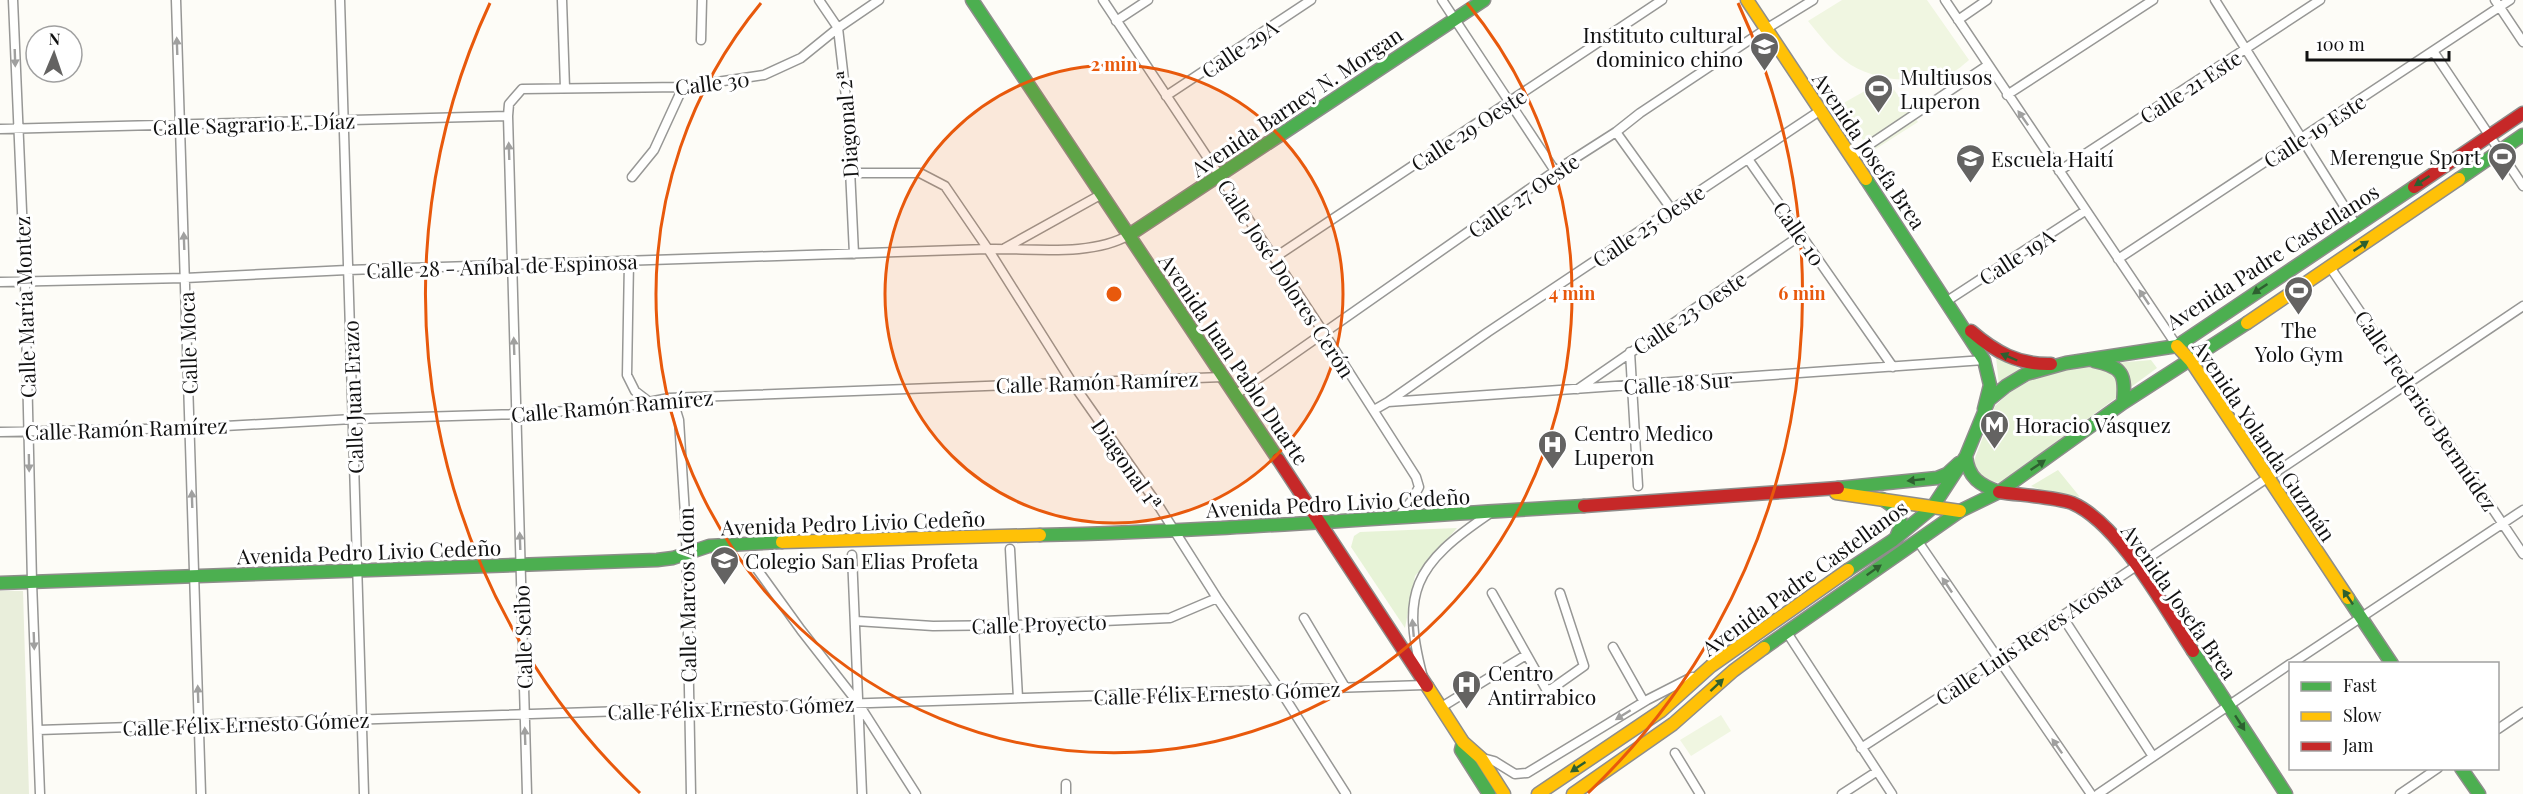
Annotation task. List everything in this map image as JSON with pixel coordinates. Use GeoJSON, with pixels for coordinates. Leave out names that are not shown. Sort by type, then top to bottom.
{"type":"FeatureCollection","features":[{"type":"Feature","properties":{"kind":"main road","name":"Avenida Juan Pablo Duarte"},"geometry":{"type":"LineString","coordinates":[[972,0],[1320,522],[1462,742],[1470,746],[1479,757],[1504,794]]}},
{"type":"Feature","properties":{"kind":"main road","name":"Avenida Barney N. Morgan"},"geometry":{"type":"LineString","coordinates":[[1129,236],[1484,0]]}},
{"type":"Feature","properties":{"kind":"main road","name":"Avenida Josefa Brea"},"geometry":{"type":"LineString","coordinates":[[1747,0],[1984,360],[1990,385],[1983,414]]}},
{"type":"Feature","properties":{"kind":"main road","name":"Avenida Padre Castellanos"},"geometry":{"type":"LineString","coordinates":[[1538,794],[1661,711],[1711,666],[1800,602],[1892,541],[1932,508],[1966,456],[1989,400],[2006,386],[2026,374],[2066,363],[2177,345],[2523,113]]}},
{"type":"Feature","properties":{"kind":"main road","name":"Avenida Padre Castellanos"},"geometry":{"type":"LineString","coordinates":[[1572,794],[1673,724],[1733,671],[1786,631],[1917,540],[1960,511],[1999,492],[2123,403],[2191,361],[2523,135]]}},
{"type":"Feature","properties":{"kind":"main road","name":"Avenida Josefa Brea"},"geometry":{"type":"LineString","coordinates":[[1961,322],[1986,345],[2009,359],[2036,366],[2066,363]]}},
{"type":"Feature","properties":{"kind":"main road","name":"Avenida Yolanda Guzmán"},"geometry":{"type":"LineString","coordinates":[[2177,345],[2191,361],[2391,662]]}},
{"type":"Feature","properties":{"kind":"main road"},"geometry":{"type":"LineString","coordinates":[[2088,359],[2106,363],[2120,370],[2126,382],[2123,403]]}},
{"type":"Feature","properties":{"kind":"main road","name":"Avenida Josefa Brea"},"geometry":{"type":"LineString","coordinates":[[1966,456],[1966,469],[1977,484],[1999,492],[2071,503],[2099,520],[2137,566],[2286,794]]}},
{"type":"Feature","properties":{"kind":"main road","name":"Avenida Pedro Livio Cedeño"},"geometry":{"type":"LineString","coordinates":[[0,583],[657,560],[717,545],[748,543],[1173,532],[1492,512],[1817,490],[1937,478],[1947,474],[1966,456]]}},
{"type":"Feature","properties":{"kind":"main road"},"geometry":{"type":"LineString","coordinates":[[1817,490],[1960,511]]}},
{"type":"Feature","properties":{"kind":"main road"},"geometry":{"type":"LineString","coordinates":[[1882,499],[1896,506],[1900,512],[1901,529],[1892,541]]}},
{"type":"Feature","properties":{"kind":"main road","name":"Avenida Juan Pablo Duarte"},"geometry":{"type":"LineString","coordinates":[[1462,742],[1461,750],[1489,794]]}},
{"type":"Feature","properties":{"kind":"main road"},"geometry":{"type":"LineString","coordinates":[[2463,770],[2479,794]]}},
{"type":"Feature","properties":{"kind":"street","name":"Calle María Montez"},"geometry":{"type":"LineString","coordinates":[[13,0],[25,281],[32,582],[40,794]]}},
{"type":"Feature","properties":{"kind":"street","name":"Calle Moca"},"geometry":{"type":"LineString","coordinates":[[176,0],[201,794]]}},
{"type":"Feature","properties":{"kind":"street","name":"Calle Juan Erazo"},"geometry":{"type":"LineString","coordinates":[[340,0],[364,794]]}},
{"type":"Feature","properties":{"kind":"street"},"geometry":{"type":"LineString","coordinates":[[562,0],[565,88]]}},
{"type":"Feature","properties":{"kind":"street"},"geometry":{"type":"LineString","coordinates":[[701,40],[702,0]]}},
{"type":"Feature","properties":{"kind":"street","name":"Diagonal 2ª"},"geometry":{"type":"LineString","coordinates":[[819,0],[838,28],[847,106],[854,254]]}},
{"type":"Feature","properties":{"kind":"street","name":"Calle 30"},"geometry":{"type":"LineString","coordinates":[[522,89],[683,87],[764,75],[784,68],[801,58],[838,28],[879,0]]}},
{"type":"Feature","properties":{"kind":"street","name":"Calle José Dolores Cerón"},"geometry":{"type":"LineString","coordinates":[[1103,0],[1324,333],[1416,477],[1419,487],[1398,518]]}},
{"type":"Feature","properties":{"kind":"street"},"geometry":{"type":"LineString","coordinates":[[1116,21],[1148,0]]}},
{"type":"Feature","properties":{"kind":"street","name":"Calle 29A"},"geometry":{"type":"LineString","coordinates":[[1166,96],[1311,0]]}},
{"type":"Feature","properties":{"kind":"street"},"geometry":{"type":"LineString","coordinates":[[1442,0],[1555,171]]}},
{"type":"Feature","properties":{"kind":"street","name":"Calle 29 Oeste"},"geometry":{"type":"LineString","coordinates":[[1274,258],[1662,0]]}},
{"type":"Feature","properties":{"kind":"street","name":"Calle 27 Oeste"},"geometry":{"type":"LineString","coordinates":[[1235,395],[1555,171],[1813,0]]}},
{"type":"Feature","properties":{"kind":"street","name":"Avenida Yolanda Guzmán"},"geometry":{"type":"LineString","coordinates":[[1945,0],[2177,345]]}},
{"type":"Feature","properties":{"kind":"street"},"geometry":{"type":"LineString","coordinates":[[1958,20],[1987,0]]}},
{"type":"Feature","properties":{"kind":"street"},"geometry":{"type":"LineString","coordinates":[[2007,95],[2153,0]]}},
{"type":"Feature","properties":{"kind":"street"},"geometry":{"type":"LineString","coordinates":[[2215,0],[2356,225]]}},
{"type":"Feature","properties":{"kind":"street","name":"Calle 21 Este"},"geometry":{"type":"LineString","coordinates":[[2059,171],[2320,0]]}},
{"type":"Feature","properties":{"kind":"street","name":"Calle 19 Este"},"geometry":{"type":"LineString","coordinates":[[2118,259],[2433,51],[2497,3],[2510,0]]}},
{"type":"Feature","properties":{"kind":"street"},"geometry":{"type":"LineString","coordinates":[[2497,3],[2523,42]]}},
{"type":"Feature","properties":{"kind":"street"},"geometry":{"type":"LineString","coordinates":[[2433,51],[2523,186]]}},
{"type":"Feature","properties":{"kind":"street"},"geometry":{"type":"LineString","coordinates":[[1851,157],[1988,65]]}},
{"type":"Feature","properties":{"kind":"street"},"geometry":{"type":"LineString","coordinates":[[632,177],[654,150],[683,87]]}},
{"type":"Feature","properties":{"kind":"street","name":"Calle Seibo"},"geometry":{"type":"LineString","coordinates":[[522,89],[510,104],[508,116],[527,794]]}},
{"type":"Feature","properties":{"kind":"street","name":"Calle 25 Oeste"},"geometry":{"type":"LineString","coordinates":[[1388,402],[1488,332],[1821,110]]}},
{"type":"Feature","properties":{"kind":"street","name":"Calle Sagrario E. Díaz"},"geometry":{"type":"LineString","coordinates":[[0,129],[508,116]]}},
{"type":"Feature","properties":{"kind":"street"},"geometry":{"type":"LineString","coordinates":[[1616,132],[1672,210]]}},
{"type":"Feature","properties":{"kind":"street","name":"Calle 10"},"geometry":{"type":"LineString","coordinates":[[1748,159],[1893,367]]}},
{"type":"Feature","properties":{"kind":"street","name":"Diagonal 1ª"},"geometry":{"type":"LineString","coordinates":[[850,173],[920,173],[945,186],[988,249],[1071,381],[1160,508],[1173,532],[1280,690],[1346,794]]}},
{"type":"Feature","properties":{"kind":"street","name":"Calle 28 - Aníbal de Espinosa"},"geometry":{"type":"LineString","coordinates":[[1004,249],[1102,194]]}},
{"type":"Feature","properties":{"kind":"street","name":"Calle 19A"},"geometry":{"type":"LineString","coordinates":[[1947,301],[2085,211]]}},
{"type":"Feature","properties":{"kind":"street","name":"Calle 23 Oeste"},"geometry":{"type":"LineString","coordinates":[[1578,389],[1801,235]]}},
{"type":"Feature","properties":{"kind":"street","name":"Calle 28 - Aníbal de Espinosa"},"geometry":{"type":"LineString","coordinates":[[0,282],[185,278],[512,264],[988,249],[1081,249],[1110,244],[1129,236]]}},
{"type":"Feature","properties":{"kind":"street"},"geometry":{"type":"LineString","coordinates":[[630,261],[627,375],[635,390],[648,401]]}},
{"type":"Feature","properties":{"kind":"street","name":"Calle Federico Bermúdez"},"geometry":{"type":"LineString","coordinates":[[2330,267],[2523,554]]}},
{"type":"Feature","properties":{"kind":"street","name":"Calle Luis Reyes Acosta"},"geometry":{"type":"LineString","coordinates":[[1861,748],[1998,659],[2523,306]]}},
{"type":"Feature","properties":{"kind":"street"},"geometry":{"type":"LineString","coordinates":[[1630,352],[1638,486]]}},
{"type":"Feature","properties":{"kind":"street","name":"Calle 18 Sur"},"geometry":{"type":"LineString","coordinates":[[1374,410],[1388,402],[1984,360]]}},
{"type":"Feature","properties":{"kind":"street","name":"Calle Ramón Ramírez"},"geometry":{"type":"LineString","coordinates":[[0,432],[190,428],[353,419],[516,414],[618,408],[669,398],[1223,377]]}},
{"type":"Feature","properties":{"kind":"street","name":"Calle Marcos Adon"},"geometry":{"type":"LineString","coordinates":[[669,398],[679,420],[686,554],[691,794]]}},
{"type":"Feature","properties":{"kind":"street"},"geometry":{"type":"LineString","coordinates":[[2294,662],[2523,510]]}},
{"type":"Feature","properties":{"kind":"street","name":"Avenida Pedro Livio Cedeño"},"geometry":{"type":"LineString","coordinates":[[1425,685],[1415,648],[1412,613],[1415,594],[1421,578],[1435,558],[1452,541],[1492,512]]}},
{"type":"Feature","properties":{"kind":"street"},"geometry":{"type":"LineString","coordinates":[[1917,540],[2091,794]]}},
{"type":"Feature","properties":{"kind":"street"},"geometry":{"type":"LineString","coordinates":[[1010,549],[1018,698]]}},
{"type":"Feature","properties":{"kind":"street"},"geometry":{"type":"LineString","coordinates":[[852,555],[862,794]]}},
{"type":"Feature","properties":{"kind":"street"},"geometry":{"type":"LineString","coordinates":[[749,558],[858,703],[916,794]]}},
{"type":"Feature","properties":{"kind":"street"},"geometry":{"type":"LineString","coordinates":[[1492,593],[1526,656],[1548,690],[1584,668],[1560,593]]}},
{"type":"Feature","properties":{"kind":"street","name":"Calle Proyecto"},"geometry":{"type":"LineString","coordinates":[[856,621],[933,626],[1170,618],[1217,598]]}},
{"type":"Feature","properties":{"kind":"street"},"geometry":{"type":"LineString","coordinates":[[2062,616],[2152,755]]}},
{"type":"Feature","properties":{"kind":"street"},"geometry":{"type":"LineString","coordinates":[[1304,618],[1345,687]]}},
{"type":"Feature","properties":{"kind":"street"},"geometry":{"type":"LineString","coordinates":[[1786,631],[1892,794]]}},
{"type":"Feature","properties":{"kind":"street"},"geometry":{"type":"LineString","coordinates":[[1612,647],[1644,702]]}},
{"type":"Feature","properties":{"kind":"street"},"geometry":{"type":"LineString","coordinates":[[1440,708],[1526,656]]}},
{"type":"Feature","properties":{"kind":"street"},"geometry":{"type":"LineString","coordinates":[[2098,794],[2152,755],[2289,665]]}},
{"type":"Feature","properties":{"kind":"street"},"geometry":{"type":"LineString","coordinates":[[1479,757],[1494,761],[1515,774],[1527,773],[1644,702],[1711,666]]}},
{"type":"Feature","properties":{"kind":"street","name":"Calle Félix Ernesto Gómez"},"geometry":{"type":"LineString","coordinates":[[38,730],[1425,685]]}},
{"type":"Feature","properties":{"kind":"street"},"geometry":{"type":"LineString","coordinates":[[2499,728],[2523,712]]}},
{"type":"Feature","properties":{"kind":"street"},"geometry":{"type":"LineString","coordinates":[[1675,753],[1700,794]]}},
{"type":"Feature","properties":{"kind":"street"},"geometry":{"type":"LineString","coordinates":[[2400,794],[2435,770]]}},
{"type":"Feature","properties":{"kind":"street"},"geometry":{"type":"LineString","coordinates":[[1842,794],[1876,772]]}},
{"type":"Feature","properties":{"kind":"street"},"geometry":{"type":"LineString","coordinates":[[1478,794],[1479,780]]}},
{"type":"Feature","properties":{"kind":"street"},"geometry":{"type":"LineString","coordinates":[[1066,784],[1066,794]]}},
{"type":"Feature","properties":{"kind":"green space"},"geometry":{"type":"Polygon","coordinates":[[[1842,0],[1927,0],[1969,60],[1953,72],[1925,79],[1886,78],[1862,71],[1839,56],[1808,21],[1842,0]]]}},
{"type":"Feature","properties":{"kind":"green space","name":"Multiusos Luperon"},"geometry":{"type":"Polygon","coordinates":[[[1886,79],[1918,122],[1871,152],[1840,105],[1886,79]]]}},
{"type":"Feature","properties":{"kind":"green space"},"geometry":{"type":"Polygon","coordinates":[[[1996,357],[2022,370],[1999,385],[1996,357]]]}},
{"type":"Feature","properties":{"kind":"green space"},"geometry":{"type":"Polygon","coordinates":[[[2151,360],[2157,368],[2000,483],[1983,479],[1973,463],[1995,406],[2009,393],[2031,380],[2066,367],[2151,360]]]}},
{"type":"Feature","properties":{"kind":"green space"},"geometry":{"type":"Polygon","coordinates":[[[2058,470],[2080,497],[2044,491],[2031,486],[2058,470]]]}},
{"type":"Feature","properties":{"kind":"green space"},"geometry":{"type":"Polygon","coordinates":[[[1457,528],[1415,576],[1405,628],[1351,547],[1354,536],[1360,532],[1457,528]]]}},
{"type":"Feature","properties":{"kind":"green space"},"geometry":{"type":"Polygon","coordinates":[[[0,591],[23,591],[29,794],[0,794],[0,591]]]}},
{"type":"Feature","properties":{"kind":"green space"},"geometry":{"type":"Polygon","coordinates":[[[1721,715],[1731,731],[1691,756],[1680,740],[1721,715]]]}},
{"type":"Feature","properties":{"kind":"traffic: fast"},"geometry":{"type":"LineString","coordinates":[[972,0],[1278,459]]}},
{"type":"Feature","properties":{"kind":"traffic: fast"},"geometry":{"type":"LineString","coordinates":[[1129,235],[1484,0]]}},
{"type":"Feature","properties":{"kind":"traffic: fast"},"geometry":{"type":"LineString","coordinates":[[2459,179],[2523,135]]}},
{"type":"Feature","properties":{"kind":"traffic: fast"},"geometry":{"type":"LineString","coordinates":[[1866,179],[1984,360],[1990,385],[1984,409]]}},
{"type":"Feature","properties":{"kind":"traffic: fast"},"geometry":{"type":"LineString","coordinates":[[1848,570],[1892,541],[1932,508],[1966,456],[1989,400],[2006,386],[2026,374],[2066,363],[2177,346],[2414,187]]}},
{"type":"Feature","properties":{"kind":"traffic: fast"},"geometry":{"type":"LineString","coordinates":[[1764,648],[1960,511],[1999,492],[2123,403],[2247,323]]}},
{"type":"Feature","properties":{"kind":"traffic: fast"},"geometry":{"type":"LineString","coordinates":[[2094,361],[2111,366],[2120,373],[2124,385],[2123,403]]}},
{"type":"Feature","properties":{"kind":"traffic: fast"},"geometry":{"type":"LineString","coordinates":[[1966,456],[1969,470],[1976,480],[1999,492]]}},
{"type":"Feature","properties":{"kind":"traffic: fast"},"geometry":{"type":"LineString","coordinates":[[1838,488],[1937,478],[1947,474],[1959,463]]}},
{"type":"Feature","properties":{"kind":"traffic: fast"},"geometry":{"type":"LineString","coordinates":[[1882,499],[1898,514],[1901,523],[1897,535]]}},
{"type":"Feature","properties":{"kind":"traffic: fast"},"geometry":{"type":"LineString","coordinates":[[1040,535],[1244,527],[1584,506]]}},
{"type":"Feature","properties":{"kind":"traffic: fast"},"geometry":{"type":"LineString","coordinates":[[0,583],[657,560],[673,558],[709,546],[782,542]]}},
{"type":"Feature","properties":{"kind":"traffic: fast"},"geometry":{"type":"LineString","coordinates":[[2348,598],[2391,662]]}},
{"type":"Feature","properties":{"kind":"traffic: fast"},"geometry":{"type":"LineString","coordinates":[[2193,651],[2286,794]]}},
{"type":"Feature","properties":{"kind":"traffic: fast"},"geometry":{"type":"LineString","coordinates":[[1463,742],[1461,750],[1489,794]]}},
{"type":"Feature","properties":{"kind":"traffic: fast"},"geometry":{"type":"LineString","coordinates":[[2462,770],[2479,794]]}},
{"type":"Feature","properties":{"kind":"traffic: slow"},"geometry":{"type":"LineString","coordinates":[[1747,0],[1866,179]]}},
{"type":"Feature","properties":{"kind":"traffic: slow"},"geometry":{"type":"LineString","coordinates":[[2247,323],[2459,179]]}},
{"type":"Feature","properties":{"kind":"traffic: slow"},"geometry":{"type":"LineString","coordinates":[[2177,346],[2191,361],[2348,598]]}},
{"type":"Feature","properties":{"kind":"traffic: slow"},"geometry":{"type":"LineString","coordinates":[[1836,493],[1960,511]]}},
{"type":"Feature","properties":{"kind":"traffic: slow"},"geometry":{"type":"LineString","coordinates":[[782,542],[1040,535]]}},
{"type":"Feature","properties":{"kind":"traffic: slow"},"geometry":{"type":"LineString","coordinates":[[1538,794],[1661,711],[1711,666],[1848,570]]}},
{"type":"Feature","properties":{"kind":"traffic: slow"},"geometry":{"type":"LineString","coordinates":[[1573,794],[1673,724],[1733,671],[1764,648]]}},
{"type":"Feature","properties":{"kind":"traffic: slow"},"geometry":{"type":"LineString","coordinates":[[1427,686],[1463,742],[1481,758],[1504,794]]}},
{"type":"Feature","properties":{"kind":"traffic: jam"},"geometry":{"type":"LineString","coordinates":[[2414,187],[2523,113]]}},
{"type":"Feature","properties":{"kind":"traffic: jam"},"geometry":{"type":"LineString","coordinates":[[1971,331],[2008,356],[2028,362],[2051,364]]}},
{"type":"Feature","properties":{"kind":"traffic: jam"},"geometry":{"type":"LineString","coordinates":[[1278,459],[1427,686]]}},
{"type":"Feature","properties":{"kind":"traffic: jam"},"geometry":{"type":"LineString","coordinates":[[1584,506],[1838,488]]}},
{"type":"Feature","properties":{"kind":"traffic: jam"},"geometry":{"type":"LineString","coordinates":[[1999,492],[2065,501],[2090,513],[2124,548],[2140,569],[2193,651]]}},
{"type":"Feature","properties":{"kind":"place","name":"Instituto cultural dominico chino"},"geometry":{"type":"Point","coordinates":[1764,72]}},
{"type":"Feature","properties":{"kind":"place","name":"Multiusos Luperon"},"geometry":{"type":"Point","coordinates":[1879,114]}},
{"type":"Feature","properties":{"kind":"place","name":"Merengue Sport"},"geometry":{"type":"Point","coordinates":[2502,182]}},
{"type":"Feature","properties":{"kind":"place","name":"Escuela Haití"},"geometry":{"type":"Point","coordinates":[1970,184]}},
{"type":"Feature","properties":{"kind":"place","name":"The Yolo Gym"},"geometry":{"type":"Point","coordinates":[2299,316]}},
{"type":"Feature","properties":{"kind":"place","name":"Horacio Vásquez"},"geometry":{"type":"Point","coordinates":[1994,450]}},
{"type":"Feature","properties":{"kind":"place","name":"Centro Medico Luperon"},"geometry":{"type":"Point","coordinates":[1553,470]}},
{"type":"Feature","properties":{"kind":"place","name":"Colegio San Elias Profeta"},"geometry":{"type":"Point","coordinates":[724,586]}},
{"type":"Feature","properties":{"kind":"place","name":"Centro Antirrabico"},"geometry":{"type":"Point","coordinates":[1467,710]}}]}
